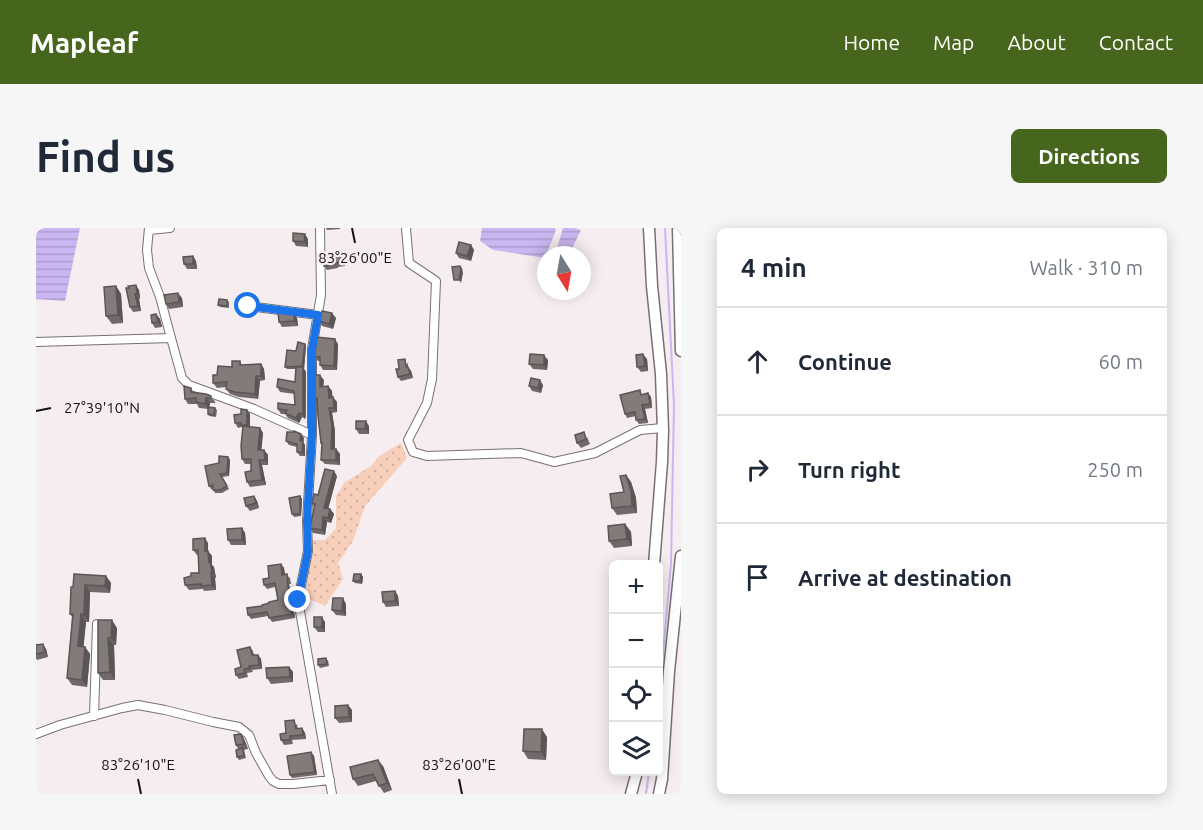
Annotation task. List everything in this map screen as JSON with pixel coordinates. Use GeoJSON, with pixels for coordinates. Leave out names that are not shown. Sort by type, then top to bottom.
{"type":"FeatureCollection","features":[{"type":"Feature","properties":{"kind":"main road"},"geometry":{"type":"LineString","coordinates":[[650,228],[663,428],[654,560]]}},
{"type":"Feature","properties":{"kind":"main road"},"geometry":{"type":"LineString","coordinates":[[679,235],[681,351]]}},
{"type":"Feature","properties":{"kind":"main road"},"geometry":{"type":"LineString","coordinates":[[659,794],[681,556]]}},
{"type":"Feature","properties":{"kind":"main road"},"geometry":{"type":"LineString","coordinates":[[631,794],[636,776]]}},
{"type":"Feature","properties":{"kind":"street"},"geometry":{"type":"LineString","coordinates":[[170,228],[149,229],[147,250],[149,268],[160,297],[182,378],[189,385],[254,409],[312,435]]}},
{"type":"Feature","properties":{"kind":"street"},"geometry":{"type":"LineString","coordinates":[[320,228],[321,295],[312,349],[308,551],[298,600],[332,794]]}},
{"type":"Feature","properties":{"kind":"street"},"geometry":{"type":"LineString","coordinates":[[406,228],[410,263],[436,281],[432,379],[427,402],[408,440],[412,452],[427,456],[521,453],[554,462],[595,453],[640,430],[663,428]]}},
{"type":"Feature","properties":{"kind":"street"},"geometry":{"type":"LineString","coordinates":[[248,306],[318,315]]}},
{"type":"Feature","properties":{"kind":"street"},"geometry":{"type":"LineString","coordinates":[[36,342],[171,338]]}},
{"type":"Feature","properties":{"kind":"street"},"geometry":{"type":"LineString","coordinates":[[94,716],[97,624]]}},
{"type":"Feature","properties":{"kind":"street"},"geometry":{"type":"LineString","coordinates":[[36,734],[138,705],[239,727],[249,735],[261,762],[273,781],[279,784],[330,780]]}},
{"type":"Feature","properties":{"kind":"shaded area"},"geometry":{"type":"Polygon","coordinates":[[[36,228],[80,228],[65,301],[36,299],[36,228]]]}},
{"type":"Feature","properties":{"kind":"shaded area"},"geometry":{"type":"Polygon","coordinates":[[[482,228],[555,228],[556,230],[550,246],[537,246],[537,257],[493,250],[480,241],[482,228]]]}},
{"type":"Feature","properties":{"kind":"shaded area"},"geometry":{"type":"Polygon","coordinates":[[[563,228],[581,230],[573,246],[558,246],[563,228]]]}},
{"type":"Feature","properties":{"kind":"shaded area"},"geometry":{"type":"Polygon","coordinates":[[[401,443],[407,458],[365,506],[353,541],[338,563],[343,579],[325,606],[305,597],[310,540],[325,540],[336,528],[336,496],[344,483],[371,466],[379,456],[401,443]]]}},
{"type":"Feature","properties":{"kind":"building"},"geometry":{"type":"Polygon","coordinates":[[[293,233],[305,234],[304,242],[293,241],[293,233]]]}},
{"type":"Feature","properties":{"kind":"building"},"geometry":{"type":"Polygon","coordinates":[[[459,242],[471,245],[467,256],[456,253],[459,242]]]}},
{"type":"Feature","properties":{"kind":"building"},"geometry":{"type":"Polygon","coordinates":[[[341,254],[342,262],[324,266],[324,257],[341,254]]]}},
{"type":"Feature","properties":{"kind":"building"},"geometry":{"type":"Polygon","coordinates":[[[193,256],[193,264],[184,264],[183,257],[193,256]]]}},
{"type":"Feature","properties":{"kind":"building"},"geometry":{"type":"Polygon","coordinates":[[[460,266],[459,280],[454,280],[452,267],[460,266]]]}},
{"type":"Feature","properties":{"kind":"building"},"geometry":{"type":"Polygon","coordinates":[[[136,285],[137,294],[135,294],[138,306],[130,307],[126,288],[136,285]]]}},
{"type":"Feature","properties":{"kind":"building"},"geometry":{"type":"Polygon","coordinates":[[[116,286],[118,315],[106,316],[104,287],[116,286]]]}},
{"type":"Feature","properties":{"kind":"building"},"geometry":{"type":"Polygon","coordinates":[[[178,293],[179,302],[166,304],[164,295],[178,293]]]}},
{"type":"Feature","properties":{"kind":"building"},"geometry":{"type":"Polygon","coordinates":[[[219,299],[227,300],[227,306],[218,305],[219,299]]]}},
{"type":"Feature","properties":{"kind":"building"},"geometry":{"type":"Polygon","coordinates":[[[278,311],[294,313],[294,321],[279,322],[278,311]]]}},
{"type":"Feature","properties":{"kind":"building"},"geometry":{"type":"Polygon","coordinates":[[[322,311],[332,313],[329,324],[319,321],[322,311]]]}},
{"type":"Feature","properties":{"kind":"building"},"geometry":{"type":"Polygon","coordinates":[[[156,314],[158,322],[152,323],[151,315],[156,314]]]}},
{"type":"Feature","properties":{"kind":"building"},"geometry":{"type":"Polygon","coordinates":[[[316,337],[335,339],[334,366],[320,365],[320,357],[315,357],[316,337]]]}},
{"type":"Feature","properties":{"kind":"building"},"geometry":{"type":"Polygon","coordinates":[[[298,342],[305,344],[302,366],[285,367],[287,350],[296,351],[298,342]]]}},
{"type":"Feature","properties":{"kind":"building"},"geometry":{"type":"Polygon","coordinates":[[[530,354],[544,355],[544,365],[529,364],[530,354]]]}},
{"type":"Feature","properties":{"kind":"building"},"geometry":{"type":"Polygon","coordinates":[[[643,354],[645,366],[637,367],[636,355],[643,354]]]}},
{"type":"Feature","properties":{"kind":"building"},"geometry":{"type":"Polygon","coordinates":[[[405,359],[410,374],[398,377],[396,369],[399,369],[398,360],[405,359]]]}},
{"type":"Feature","properties":{"kind":"building"},"geometry":{"type":"Polygon","coordinates":[[[232,361],[240,361],[240,365],[261,364],[261,376],[256,376],[255,394],[226,389],[227,382],[213,383],[213,375],[217,375],[218,366],[232,367],[232,361]]]}},
{"type":"Feature","properties":{"kind":"building"},"geometry":{"type":"Polygon","coordinates":[[[296,367],[303,367],[303,413],[299,413],[296,418],[285,413],[287,410],[278,409],[278,403],[295,405],[294,391],[277,387],[278,379],[295,382],[296,367]]]}},
{"type":"Feature","properties":{"kind":"building"},"geometry":{"type":"Polygon","coordinates":[[[315,375],[320,375],[320,387],[328,386],[329,398],[333,397],[334,408],[329,408],[332,426],[331,449],[336,449],[336,460],[321,460],[322,443],[317,398],[315,399],[315,375]]]}},
{"type":"Feature","properties":{"kind":"building"},"geometry":{"type":"Polygon","coordinates":[[[531,378],[540,380],[538,388],[529,386],[531,378]]]}},
{"type":"Feature","properties":{"kind":"building"},"geometry":{"type":"Polygon","coordinates":[[[184,386],[191,388],[191,392],[206,394],[211,398],[206,398],[205,404],[196,402],[196,398],[185,399],[184,386]]]}},
{"type":"Feature","properties":{"kind":"building"},"geometry":{"type":"Polygon","coordinates":[[[640,390],[641,395],[648,393],[650,404],[642,405],[645,419],[636,420],[635,412],[625,414],[620,395],[640,390]]]}},
{"type":"Feature","properties":{"kind":"building"},"geometry":{"type":"Polygon","coordinates":[[[208,407],[215,408],[214,415],[208,414],[208,407]]]}},
{"type":"Feature","properties":{"kind":"building"},"geometry":{"type":"Polygon","coordinates":[[[241,409],[247,410],[247,425],[235,423],[234,415],[241,414],[241,409]]]}},
{"type":"Feature","properties":{"kind":"building"},"geometry":{"type":"Polygon","coordinates":[[[356,421],[366,421],[365,429],[356,429],[356,421]]]}},
{"type":"Feature","properties":{"kind":"building"},"geometry":{"type":"Polygon","coordinates":[[[243,426],[260,428],[258,450],[264,450],[265,460],[259,460],[262,480],[247,482],[245,472],[251,471],[251,459],[242,459],[243,426]]]}},
{"type":"Feature","properties":{"kind":"building"},"geometry":{"type":"Polygon","coordinates":[[[294,431],[301,434],[302,452],[297,452],[297,444],[286,441],[287,432],[294,431]]]}},
{"type":"Feature","properties":{"kind":"building"},"geometry":{"type":"Polygon","coordinates":[[[584,432],[586,439],[577,443],[575,435],[584,432]]]}},
{"type":"Feature","properties":{"kind":"building"},"geometry":{"type":"Polygon","coordinates":[[[219,456],[228,457],[227,473],[220,474],[227,486],[220,490],[213,490],[213,485],[209,486],[205,466],[219,463],[219,456]]]}},
{"type":"Feature","properties":{"kind":"building"},"geometry":{"type":"Polygon","coordinates":[[[325,469],[334,471],[324,508],[330,509],[328,518],[323,517],[322,530],[310,528],[315,504],[312,503],[314,494],[318,495],[325,469]]]}},
{"type":"Feature","properties":{"kind":"building"},"geometry":{"type":"Polygon","coordinates":[[[626,475],[631,491],[632,506],[612,508],[610,494],[624,492],[620,476],[626,475]]]}},
{"type":"Feature","properties":{"kind":"building"},"geometry":{"type":"Polygon","coordinates":[[[254,496],[256,503],[246,506],[244,498],[254,496]]]}},
{"type":"Feature","properties":{"kind":"building"},"geometry":{"type":"Polygon","coordinates":[[[300,496],[300,514],[292,514],[289,498],[300,496]]]}},
{"type":"Feature","properties":{"kind":"building"},"geometry":{"type":"Polygon","coordinates":[[[625,524],[627,539],[609,541],[608,526],[625,524]]]}},
{"type":"Feature","properties":{"kind":"building"},"geometry":{"type":"Polygon","coordinates":[[[242,528],[242,540],[228,540],[227,529],[242,528]]]}},
{"type":"Feature","properties":{"kind":"building"},"geometry":{"type":"Polygon","coordinates":[[[205,538],[205,551],[208,551],[212,585],[185,585],[184,578],[191,576],[191,573],[199,573],[198,550],[193,550],[193,539],[205,538]]]}},
{"type":"Feature","properties":{"kind":"building"},"geometry":{"type":"Polygon","coordinates":[[[281,564],[282,575],[287,574],[292,614],[269,618],[267,612],[248,615],[247,608],[262,606],[278,600],[275,583],[264,585],[263,579],[269,578],[268,566],[281,564]]]}},
{"type":"Feature","properties":{"kind":"building"},"geometry":{"type":"Polygon","coordinates":[[[74,574],[106,576],[105,586],[85,585],[84,615],[81,614],[78,646],[85,647],[82,680],[67,678],[73,614],[70,614],[71,587],[73,587],[74,574]]]}},
{"type":"Feature","properties":{"kind":"building"},"geometry":{"type":"Polygon","coordinates":[[[354,574],[361,574],[360,581],[353,581],[354,574]]]}},
{"type":"Feature","properties":{"kind":"building"},"geometry":{"type":"Polygon","coordinates":[[[395,591],[395,601],[383,602],[382,592],[395,591]]]}},
{"type":"Feature","properties":{"kind":"building"},"geometry":{"type":"Polygon","coordinates":[[[333,598],[343,598],[342,611],[332,610],[333,598]]]}},
{"type":"Feature","properties":{"kind":"building"},"geometry":{"type":"Polygon","coordinates":[[[314,617],[322,617],[322,627],[314,627],[314,617]]]}},
{"type":"Feature","properties":{"kind":"building"},"geometry":{"type":"Polygon","coordinates":[[[98,620],[112,620],[111,638],[108,638],[110,672],[98,673],[98,620]]]}},
{"type":"Feature","properties":{"kind":"building"},"geometry":{"type":"Polygon","coordinates":[[[43,644],[45,652],[36,654],[36,645],[43,644]]]}},
{"type":"Feature","properties":{"kind":"building"},"geometry":{"type":"Polygon","coordinates":[[[250,647],[252,655],[258,655],[259,665],[249,666],[250,668],[244,669],[245,673],[236,675],[235,669],[241,667],[237,650],[250,647]]]}},
{"type":"Feature","properties":{"kind":"building"},"geometry":{"type":"Polygon","coordinates":[[[326,658],[327,664],[318,665],[318,659],[326,658]]]}},
{"type":"Feature","properties":{"kind":"building"},"geometry":{"type":"Polygon","coordinates":[[[289,667],[290,677],[267,678],[266,668],[289,667]]]}},
{"type":"Feature","properties":{"kind":"building"},"geometry":{"type":"Polygon","coordinates":[[[348,705],[349,717],[335,718],[335,706],[348,705]]]}},
{"type":"Feature","properties":{"kind":"building"},"geometry":{"type":"Polygon","coordinates":[[[294,720],[296,729],[302,728],[303,735],[290,736],[290,740],[281,740],[280,734],[286,733],[285,721],[294,720]]]}},
{"type":"Feature","properties":{"kind":"building"},"geometry":{"type":"Polygon","coordinates":[[[524,729],[542,729],[541,752],[523,751],[524,729]]]}},
{"type":"Feature","properties":{"kind":"building"},"geometry":{"type":"Polygon","coordinates":[[[241,734],[244,744],[236,745],[234,735],[241,734]]]}},
{"type":"Feature","properties":{"kind":"building"},"geometry":{"type":"Polygon","coordinates":[[[243,748],[244,756],[237,757],[236,750],[243,748]]]}},
{"type":"Feature","properties":{"kind":"building"},"geometry":{"type":"Polygon","coordinates":[[[311,752],[315,772],[290,775],[287,756],[311,752]]]}},
{"type":"Feature","properties":{"kind":"building"},"geometry":{"type":"Polygon","coordinates":[[[378,760],[387,783],[379,786],[373,774],[353,779],[350,767],[378,760]]]}},
{"type":"Feature","properties":{"kind":"waterway"},"geometry":{"type":"LineString","coordinates":[[662,668],[671,564],[674,405],[665,228]]}},
{"type":"Feature","properties":{"kind":"waterway"},"geometry":{"type":"LineString","coordinates":[[646,794],[648,776]]}},
{"type":"Feature","properties":{"kind":"route"},"geometry":{"type":"LineString","coordinates":[[248,306],[318,315],[312,349],[308,551],[298,600]]}}]}
